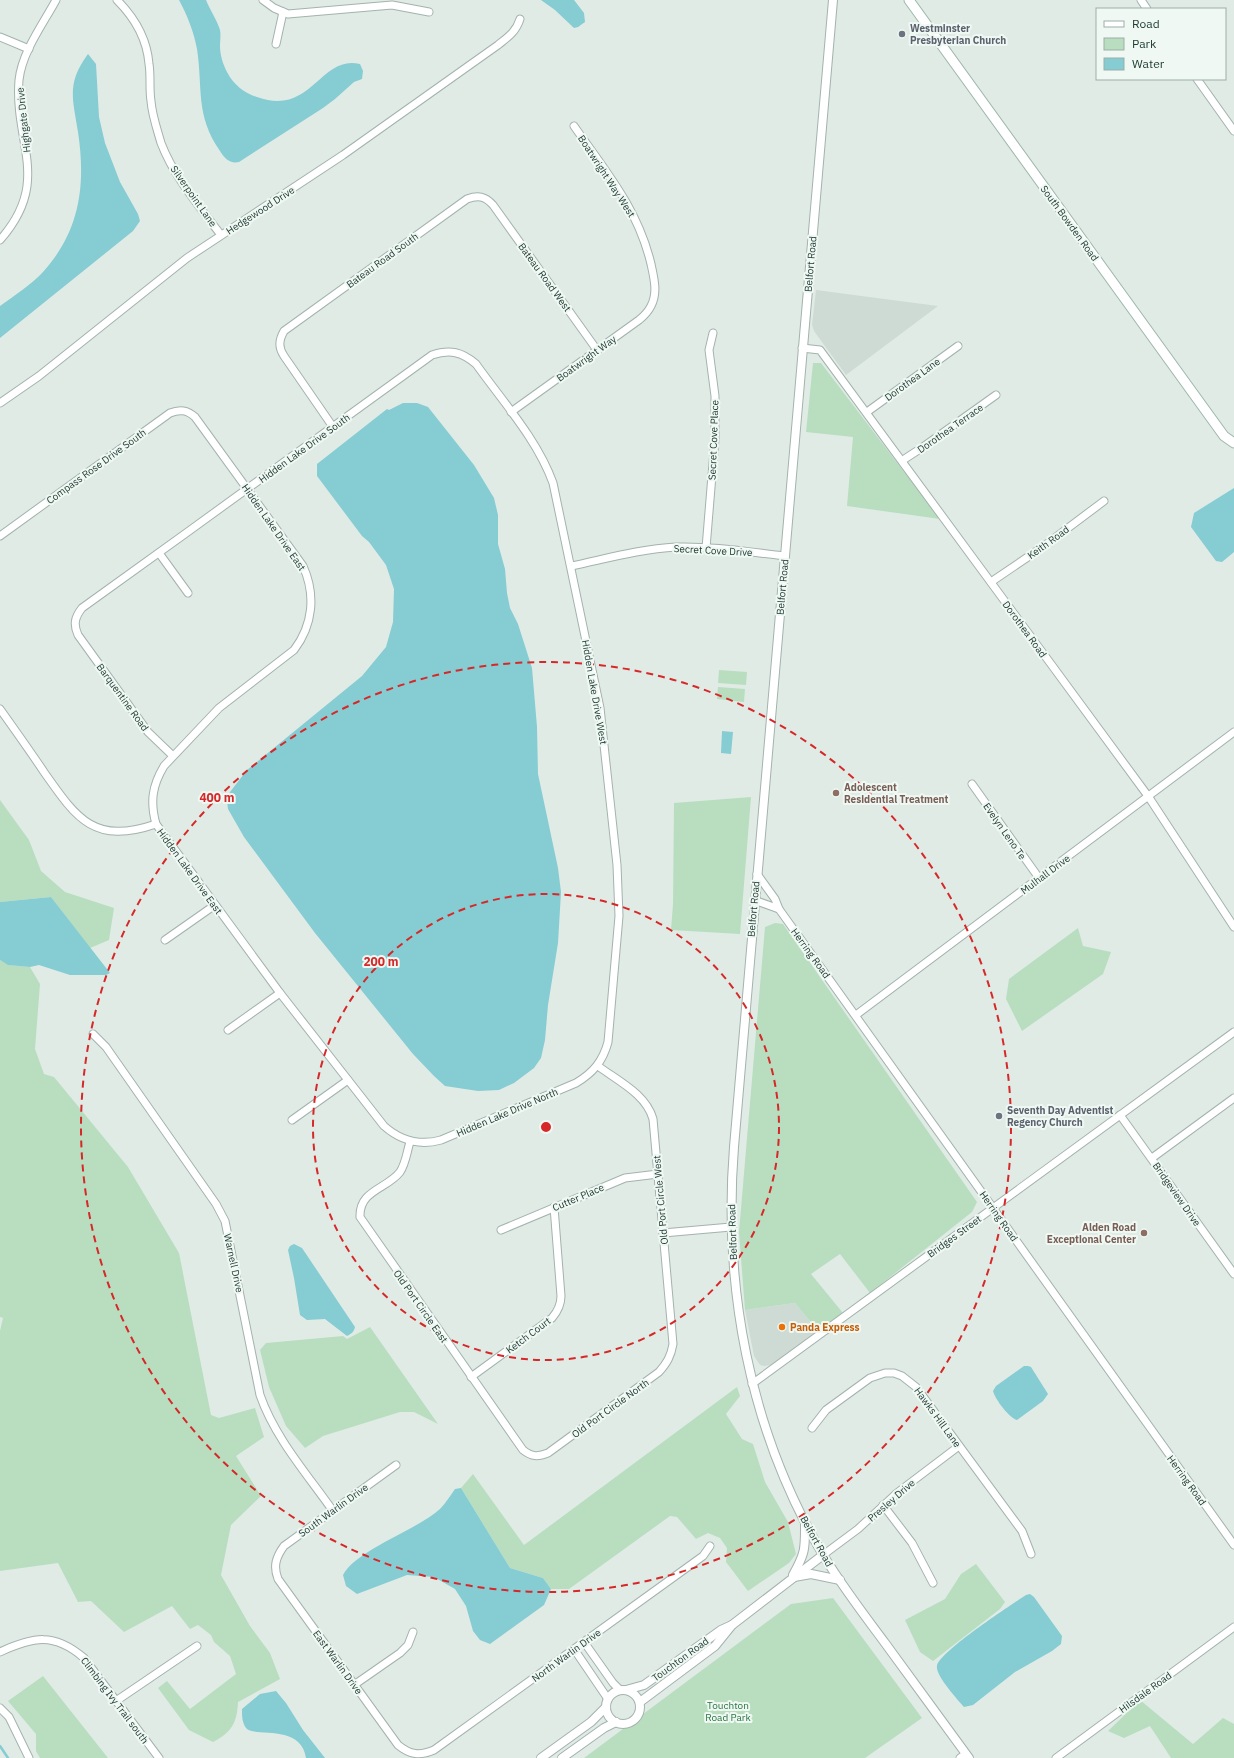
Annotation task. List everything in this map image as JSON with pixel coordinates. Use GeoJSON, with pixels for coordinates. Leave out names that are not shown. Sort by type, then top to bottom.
{"type":"FeatureCollection","features":[{"type":"Feature","properties":{"kind":"main road","name":"South Bowden Road"},"geometry":{"type":"LineString","coordinates":[[909,0],[1224,436],[1234,443]]}},
{"type":"Feature","properties":{"kind":"street","name":"Highgate Drive"},"geometry":{"type":"LineString","coordinates":[[0,240],[15,222],[28,184],[28,158],[19,92],[20,79],[29,49],[56,0]]}},
{"type":"Feature","properties":{"kind":"street","name":"Silverpoint Lane"},"geometry":{"type":"LineString","coordinates":[[117,0],[135,22],[144,43],[149,64],[150,100],[165,152],[185,187],[221,235]]}},
{"type":"Feature","properties":{"kind":"street"},"geometry":{"type":"LineString","coordinates":[[263,0],[274,8],[283,12],[297,13],[392,5],[429,12]]}},
{"type":"Feature","properties":{"kind":"street","name":"Belfort Road"},"geometry":{"type":"LineString","coordinates":[[832,0],[732,1170],[731,1227],[735,1283],[742,1336],[752,1384],[766,1428],[804,1519],[823,1554],[840,1580],[965,1757]]}},
{"type":"Feature","properties":{"kind":"street"},"geometry":{"type":"LineString","coordinates":[[1141,0],[1147,8]]}},
{"type":"Feature","properties":{"kind":"street"},"geometry":{"type":"LineString","coordinates":[[276,44],[283,12]]}},
{"type":"Feature","properties":{"kind":"street","name":"Hedgewood Drive"},"geometry":{"type":"LineString","coordinates":[[0,403],[39,376],[168,272],[221,235],[343,155],[498,45],[518,27],[520,19]]}},
{"type":"Feature","properties":{"kind":"street"},"geometry":{"type":"LineString","coordinates":[[0,37],[29,49]]}},
{"type":"Feature","properties":{"kind":"street"},"geometry":{"type":"LineString","coordinates":[[1198,80],[1234,131]]}},
{"type":"Feature","properties":{"kind":"street","name":"Boatwright Way West"},"geometry":{"type":"LineString","coordinates":[[574,126],[618,189],[639,226],[647,247],[654,278],[654,297]]}},
{"type":"Feature","properties":{"kind":"street","name":"Bateau Road South"},"geometry":{"type":"LineString","coordinates":[[333,427],[280,350],[279,343],[284,331],[467,199],[481,197],[488,199],[493,205]]}},
{"type":"Feature","properties":{"kind":"street","name":"Bateau Road West"},"geometry":{"type":"LineString","coordinates":[[493,205],[597,350]]}},
{"type":"Feature","properties":{"kind":"street","name":"Boatwright Way"},"geometry":{"type":"LineString","coordinates":[[511,412],[639,320],[647,312],[654,297]]}},
{"type":"Feature","properties":{"kind":"street","name":"Secret Cove Place"},"geometry":{"type":"LineString","coordinates":[[706,548],[715,439],[716,396],[709,350],[713,332]]}},
{"type":"Feature","properties":{"kind":"street","name":"Dorothea Lane"},"geometry":{"type":"LineString","coordinates":[[867,412],[958,346]]}},
{"type":"Feature","properties":{"kind":"street","name":"Dorothea Road"},"geometry":{"type":"LineString","coordinates":[[802,348],[820,350],[903,460],[1148,796],[1234,927]]}},
{"type":"Feature","properties":{"kind":"street","name":"Hidden Lake Drive South"},"geometry":{"type":"LineString","coordinates":[[78,635],[74,622],[82,608],[432,355],[442,352],[457,352]]}},
{"type":"Feature","properties":{"kind":"street","name":"Hidden Lake Drive West"},"geometry":{"type":"LineString","coordinates":[[457,352],[467,356],[476,364],[538,451],[549,474],[553,484],[571,566],[600,708],[619,893],[617,951],[608,1042],[598,1066]]}},
{"type":"Feature","properties":{"kind":"street","name":"Dorothea Terrace"},"geometry":{"type":"LineString","coordinates":[[903,460],[996,396]]}},
{"type":"Feature","properties":{"kind":"street","name":"Compass Rose Drive South"},"geometry":{"type":"LineString","coordinates":[[0,536],[170,413],[183,410],[189,412],[195,417]]}},
{"type":"Feature","properties":{"kind":"street","name":"Hidden Lake Drive East"},"geometry":{"type":"LineString","coordinates":[[195,417],[303,566],[310,588],[312,602],[307,629],[294,650],[219,708],[173,756],[160,772],[154,786],[152,805],[156,824],[280,993],[384,1126],[392,1133],[410,1142]]}},
{"type":"Feature","properties":{"kind":"street","name":"Keith Road"},"geometry":{"type":"LineString","coordinates":[[991,582],[1044,546],[1104,501]]}},
{"type":"Feature","properties":{"kind":"street","name":"Secret Cove Drive"},"geometry":{"type":"LineString","coordinates":[[571,566],[661,548],[706,548],[785,556]]}},
{"type":"Feature","properties":{"kind":"street"},"geometry":{"type":"LineString","coordinates":[[159,553],[188,593]]}},
{"type":"Feature","properties":{"kind":"street","name":"Barquentine Road"},"geometry":{"type":"LineString","coordinates":[[78,635],[148,732],[173,756]]}},
{"type":"Feature","properties":{"kind":"street"},"geometry":{"type":"LineString","coordinates":[[0,709],[67,805],[83,819],[101,828],[121,832],[139,830],[156,824]]}},
{"type":"Feature","properties":{"kind":"street","name":"Mulhall Drive"},"geometry":{"type":"LineString","coordinates":[[856,1015],[1234,732]]}},
{"type":"Feature","properties":{"kind":"street","name":"Evelyn Leno Te"},"geometry":{"type":"LineString","coordinates":[[972,784],[1039,878]]}},
{"type":"Feature","properties":{"kind":"street","name":"Herring Road"},"geometry":{"type":"LineString","coordinates":[[757,874],[776,899],[779,909],[1234,1545]]}},
{"type":"Feature","properties":{"kind":"street"},"geometry":{"type":"LineString","coordinates":[[754,900],[779,909]]}},
{"type":"Feature","properties":{"kind":"street"},"geometry":{"type":"LineString","coordinates":[[165,940],[215,905]]}},
{"type":"Feature","properties":{"kind":"street"},"geometry":{"type":"LineString","coordinates":[[228,1030],[280,993]]}},
{"type":"Feature","properties":{"kind":"street","name":"Bridges Street"},"geometry":{"type":"LineString","coordinates":[[752,1384],[1234,1032]]}},
{"type":"Feature","properties":{"kind":"street","name":"Warnell Drive"},"geometry":{"type":"LineString","coordinates":[[93,1034],[106,1047],[134,1086],[216,1204],[225,1221],[260,1395],[266,1411],[277,1430],[333,1510]]}},
{"type":"Feature","properties":{"kind":"street","name":"Hidden Lake Drive North"},"geometry":{"type":"LineString","coordinates":[[410,1142],[423,1143],[441,1140],[576,1083],[591,1073],[598,1066]]}},
{"type":"Feature","properties":{"kind":"street","name":"Old Port Circle West"},"geometry":{"type":"LineString","coordinates":[[598,1066],[641,1098],[647,1105],[653,1119],[673,1344],[669,1359]]}},
{"type":"Feature","properties":{"kind":"street"},"geometry":{"type":"LineString","coordinates":[[292,1120],[348,1080]]}},
{"type":"Feature","properties":{"kind":"street"},"geometry":{"type":"LineString","coordinates":[[1152,1158],[1233,1102]]}},
{"type":"Feature","properties":{"kind":"street","name":"Bridgeview Drive"},"geometry":{"type":"LineString","coordinates":[[1120,1115],[1234,1274]]}},
{"type":"Feature","properties":{"kind":"street","name":"Old Port Circle East"},"geometry":{"type":"LineString","coordinates":[[410,1142],[400,1171],[396,1176],[361,1203],[360,1217],[523,1450],[529,1455],[535,1456],[548,1453]]}},
{"type":"Feature","properties":{"kind":"street","name":"Cutter Place"},"geometry":{"type":"LineString","coordinates":[[501,1230],[625,1178],[658,1174]]}},
{"type":"Feature","properties":{"kind":"street","name":"Ketch Court"},"geometry":{"type":"LineString","coordinates":[[471,1377],[552,1318],[561,1305],[562,1296],[554,1207]]}},
{"type":"Feature","properties":{"kind":"street"},"geometry":{"type":"LineString","coordinates":[[663,1233],[731,1227]]}},
{"type":"Feature","properties":{"kind":"street","name":"Old Port Circle North"},"geometry":{"type":"LineString","coordinates":[[548,1453],[659,1372],[669,1359]]}},
{"type":"Feature","properties":{"kind":"street","name":"Hawks Hill Lane"},"geometry":{"type":"LineString","coordinates":[[812,1428],[826,1410],[870,1378],[894,1370],[916,1387],[1022,1531],[1031,1554]]}},
{"type":"Feature","properties":{"kind":"street","name":"Presley Drive"},"geometry":{"type":"LineString","coordinates":[[823,1554],[858,1529],[883,1505],[959,1446]]}},
{"type":"Feature","properties":{"kind":"street","name":"South Warlin Drive"},"geometry":{"type":"LineString","coordinates":[[276,1560],[284,1546],[396,1465]]}},
{"type":"Feature","properties":{"kind":"street"},"geometry":{"type":"LineString","coordinates":[[883,1505],[912,1543],[933,1583]]}},
{"type":"Feature","properties":{"kind":"street"},"geometry":{"type":"LineString","coordinates":[[791,1578],[802,1559],[805,1549],[804,1519]]}},
{"type":"Feature","properties":{"kind":"street","name":"North Warlin Drive"},"geometry":{"type":"LineString","coordinates":[[415,1754],[426,1754],[434,1750],[703,1556],[710,1546]]}},
{"type":"Feature","properties":{"kind":"street","name":"Touchton Road"},"geometry":{"type":"LineString","coordinates":[[640,1702],[715,1646],[732,1625],[823,1554]]}},
{"type":"Feature","properties":{"kind":"street","name":"East Warlin Drive"},"geometry":{"type":"LineString","coordinates":[[276,1560],[275,1570],[278,1579],[398,1745],[406,1752],[415,1754]]}},
{"type":"Feature","properties":{"kind":"street"},"geometry":{"type":"LineString","coordinates":[[791,1578],[811,1574],[840,1580]]}},
{"type":"Feature","properties":{"kind":"street","name":"Touchton Road"},"geometry":{"type":"LineString","coordinates":[[608,1699],[613,1693],[644,1685],[721,1630],[732,1625]]}},
{"type":"Feature","properties":{"kind":"street","name":"Hilsdale Road"},"geometry":{"type":"LineString","coordinates":[[1056,1758],[1234,1627]]}},
{"type":"Feature","properties":{"kind":"street"},"geometry":{"type":"LineString","coordinates":[[354,1685],[400,1653],[408,1645],[413,1632]]}},
{"type":"Feature","properties":{"kind":"street","name":"Climbing Ivy Trail south"},"geometry":{"type":"LineString","coordinates":[[0,1652],[20,1643],[34,1639],[45,1639],[65,1644],[84,1658],[159,1758]]}},
{"type":"Feature","properties":{"kind":"street"},"geometry":{"type":"LineString","coordinates":[[584,1642],[613,1683],[623,1690],[635,1694],[640,1702],[640,1709],[634,1720],[629,1723],[616,1722],[611,1719],[606,1707]]}},
{"type":"Feature","properties":{"kind":"street"},"geometry":{"type":"LineString","coordinates":[[116,1701],[196,1646]]}},
{"type":"Feature","properties":{"kind":"street"},"geometry":{"type":"LineString","coordinates":[[541,1758],[591,1722],[606,1707],[608,1699],[574,1650]]}},
{"type":"Feature","properties":{"kind":"street"},"geometry":{"type":"LineString","coordinates":[[591,1674],[602,1667]]}},
{"type":"Feature","properties":{"kind":"street"},"geometry":{"type":"LineString","coordinates":[[0,1708],[9,1717],[29,1758]]}},
{"type":"Feature","properties":{"kind":"street"},"geometry":{"type":"LineString","coordinates":[[562,1758],[604,1728],[616,1722]]}},
{"type":"Feature","properties":{"kind":"shaded area"},"geometry":{"type":"Polygon","coordinates":[[[816,290],[938,306],[846,375],[814,331],[812,325],[816,290]]]}},
{"type":"Feature","properties":{"kind":"shaded area"},"geometry":{"type":"Polygon","coordinates":[[[795,1303],[818,1331],[772,1365],[760,1365],[754,1356],[745,1310],[795,1303]]]}},
{"type":"Feature","properties":{"kind":"green space"},"geometry":{"type":"Polygon","coordinates":[[[813,363],[821,363],[940,519],[847,506],[853,437],[806,432],[813,363]]]}},
{"type":"Feature","properties":{"kind":"green space"},"geometry":{"type":"Polygon","coordinates":[[[719,670],[747,672],[746,685],[718,683],[719,670]]]}},
{"type":"Feature","properties":{"kind":"green space"},"geometry":{"type":"Polygon","coordinates":[[[718,687],[745,689],[744,702],[717,699],[718,687]]]}},
{"type":"Feature","properties":{"kind":"green space"},"geometry":{"type":"Polygon","coordinates":[[[751,797],[740,934],[671,930],[673,904],[674,803],[751,797]]]}},
{"type":"Feature","properties":{"kind":"green space"},"geometry":{"type":"Polygon","coordinates":[[[0,800],[29,840],[41,871],[65,892],[114,908],[109,940],[90,948],[51,897],[0,902],[0,800]]]}},
{"type":"Feature","properties":{"kind":"green space"},"geometry":{"type":"Polygon","coordinates":[[[775,923],[783,924],[977,1202],[972,1212],[870,1293],[840,1254],[811,1274],[843,1313],[818,1331],[795,1303],[745,1310],[739,1232],[765,927],[775,923]]]}},
{"type":"Feature","properties":{"kind":"green space"},"geometry":{"type":"Polygon","coordinates":[[[1078,928],[1083,946],[1111,952],[1103,974],[1022,1031],[1006,999],[1009,979],[1078,928]]]}},
{"type":"Feature","properties":{"kind":"green space"},"geometry":{"type":"Polygon","coordinates":[[[0,960],[9,965],[30,967],[40,984],[35,1049],[44,1074],[54,1077],[128,1167],[179,1253],[211,1415],[219,1418],[255,1408],[264,1437],[236,1456],[261,1496],[231,1525],[221,1575],[250,1626],[270,1653],[280,1679],[238,1702],[235,1721],[232,1726],[225,1734],[213,1742],[189,1730],[158,1688],[167,1681],[190,1709],[236,1674],[230,1656],[214,1642],[211,1635],[198,1625],[190,1629],[172,1606],[124,1632],[91,1601],[78,1602],[58,1563],[0,1571],[0,1331],[3,1318],[0,1317],[0,960]]]}},
{"type":"Feature","properties":{"kind":"green space"},"geometry":{"type":"Polygon","coordinates":[[[370,1327],[438,1424],[414,1412],[400,1412],[323,1436],[305,1448],[286,1426],[269,1387],[260,1350],[266,1343],[343,1336],[347,1339],[370,1327]]]}},
{"type":"Feature","properties":{"kind":"green space"},"geometry":{"type":"Polygon","coordinates":[[[737,1387],[740,1396],[726,1414],[742,1439],[753,1444],[765,1482],[788,1522],[796,1554],[789,1563],[748,1591],[726,1562],[727,1548],[720,1538],[708,1533],[696,1539],[677,1517],[670,1516],[569,1589],[551,1589],[543,1578],[510,1568],[461,1488],[473,1474],[524,1545],[737,1387]]]}},
{"type":"Feature","properties":{"kind":"green space"},"geometry":{"type":"Polygon","coordinates":[[[976,1564],[1005,1602],[1000,1609],[933,1661],[920,1652],[905,1620],[945,1599],[961,1574],[976,1564]]]}},
{"type":"Feature","properties":{"kind":"green space","name":"Touchton Road Park"},"geometry":{"type":"Polygon","coordinates":[[[833,1598],[922,1718],[865,1758],[584,1758],[791,1604],[833,1598]]]}},
{"type":"Feature","properties":{"kind":"green space"},"geometry":{"type":"Polygon","coordinates":[[[43,1676],[108,1758],[40,1758],[36,1751],[36,1734],[8,1701],[43,1676]]]}},
{"type":"Feature","properties":{"kind":"green space"},"geometry":{"type":"Polygon","coordinates":[[[1140,1700],[1193,1744],[1223,1718],[1234,1724],[1234,1758],[1171,1758],[1150,1726],[1124,1738],[1108,1731],[1140,1700]]]}},
{"type":"Feature","properties":{"kind":"water"},"geometry":{"type":"Polygon","coordinates":[[[179,0],[206,0],[220,30],[221,53],[227,72],[236,84],[252,95],[276,101],[291,99],[303,93],[324,75],[346,63],[360,64],[363,71],[362,79],[354,82],[323,108],[239,162],[230,162],[220,151],[212,138],[203,113],[196,43],[190,24],[179,0]]]}},
{"type":"Feature","properties":{"kind":"water"},"geometry":{"type":"Polygon","coordinates":[[[541,0],[574,0],[584,13],[585,22],[574,28],[555,10],[541,0]]]}},
{"type":"Feature","properties":{"kind":"water"},"geometry":{"type":"Polygon","coordinates":[[[88,54],[96,64],[99,117],[105,143],[120,182],[138,214],[140,221],[133,231],[0,338],[0,306],[28,286],[43,272],[65,240],[72,224],[80,189],[81,170],[73,92],[76,74],[88,54]]]}},
{"type":"Feature","properties":{"kind":"water"},"geometry":{"type":"Polygon","coordinates":[[[403,403],[417,403],[428,407],[474,465],[494,498],[498,515],[498,544],[505,569],[510,608],[518,624],[532,668],[537,727],[538,774],[558,868],[561,892],[558,943],[548,1005],[545,1040],[541,1058],[534,1068],[514,1083],[499,1090],[478,1091],[445,1086],[434,1076],[413,1054],[315,933],[244,837],[228,809],[227,801],[230,792],[247,770],[362,676],[386,647],[393,622],[394,589],[386,565],[317,476],[317,464],[387,409],[389,410],[403,403]]]}},
{"type":"Feature","properties":{"kind":"water"},"geometry":{"type":"Polygon","coordinates":[[[1234,488],[1234,552],[1222,562],[1216,561],[1191,527],[1194,513],[1234,488]]]}},
{"type":"Feature","properties":{"kind":"water"},"geometry":{"type":"Polygon","coordinates":[[[722,731],[733,732],[731,754],[721,753],[722,731]]]}},
{"type":"Feature","properties":{"kind":"water"},"geometry":{"type":"Polygon","coordinates":[[[51,897],[110,973],[106,975],[70,975],[39,965],[30,967],[8,965],[0,960],[0,902],[51,897]]]}},
{"type":"Feature","properties":{"kind":"water"},"geometry":{"type":"Polygon","coordinates":[[[294,1244],[302,1248],[355,1327],[353,1332],[347,1336],[325,1319],[307,1320],[300,1315],[288,1250],[290,1246],[294,1244]]]}},
{"type":"Feature","properties":{"kind":"water"},"geometry":{"type":"Polygon","coordinates":[[[1024,1366],[1031,1367],[1048,1394],[1043,1401],[1017,1420],[1010,1416],[1003,1408],[996,1399],[993,1391],[996,1386],[1024,1366]]]}},
{"type":"Feature","properties":{"kind":"water"},"geometry":{"type":"Polygon","coordinates":[[[461,1488],[510,1568],[543,1578],[551,1589],[544,1605],[490,1644],[480,1640],[473,1631],[466,1606],[455,1589],[434,1577],[407,1575],[357,1594],[346,1586],[343,1575],[360,1557],[430,1517],[442,1507],[455,1489],[461,1488]]]}},
{"type":"Feature","properties":{"kind":"water"},"geometry":{"type":"Polygon","coordinates":[[[1030,1594],[1034,1597],[1062,1636],[1061,1644],[1052,1651],[1015,1672],[973,1705],[964,1707],[937,1670],[937,1666],[941,1659],[962,1640],[992,1618],[1026,1595],[1030,1594]]]}},
{"type":"Feature","properties":{"kind":"water"},"geometry":{"type":"Polygon","coordinates":[[[276,1691],[286,1703],[303,1730],[325,1758],[306,1758],[302,1747],[296,1740],[287,1736],[251,1731],[246,1728],[242,1717],[242,1709],[260,1694],[276,1691]]]}},
{"type":"Feature","properties":{"kind":"waterway"},"geometry":{"type":"LineString","coordinates":[[0,1746],[8,1758]]}},
{"type":"Feature","properties":{"kind":"place","name":"Westminster Presbyterian Church"},"geometry":{"type":"Point","coordinates":[902,34]}},
{"type":"Feature","properties":{"kind":"place","name":"Adolescent Residential Treatment"},"geometry":{"type":"Point","coordinates":[836,793]}},
{"type":"Feature","properties":{"kind":"place","name":"Seventh Day Adventist Regency Church"},"geometry":{"type":"Point","coordinates":[999,1116]}},
{"type":"Feature","properties":{"kind":"place","name":"Alden Road Exceptional Center"},"geometry":{"type":"Point","coordinates":[1144,1233]}},
{"type":"Feature","properties":{"kind":"place","name":"Panda Express"},"geometry":{"type":"Point","coordinates":[782,1327]}}]}
